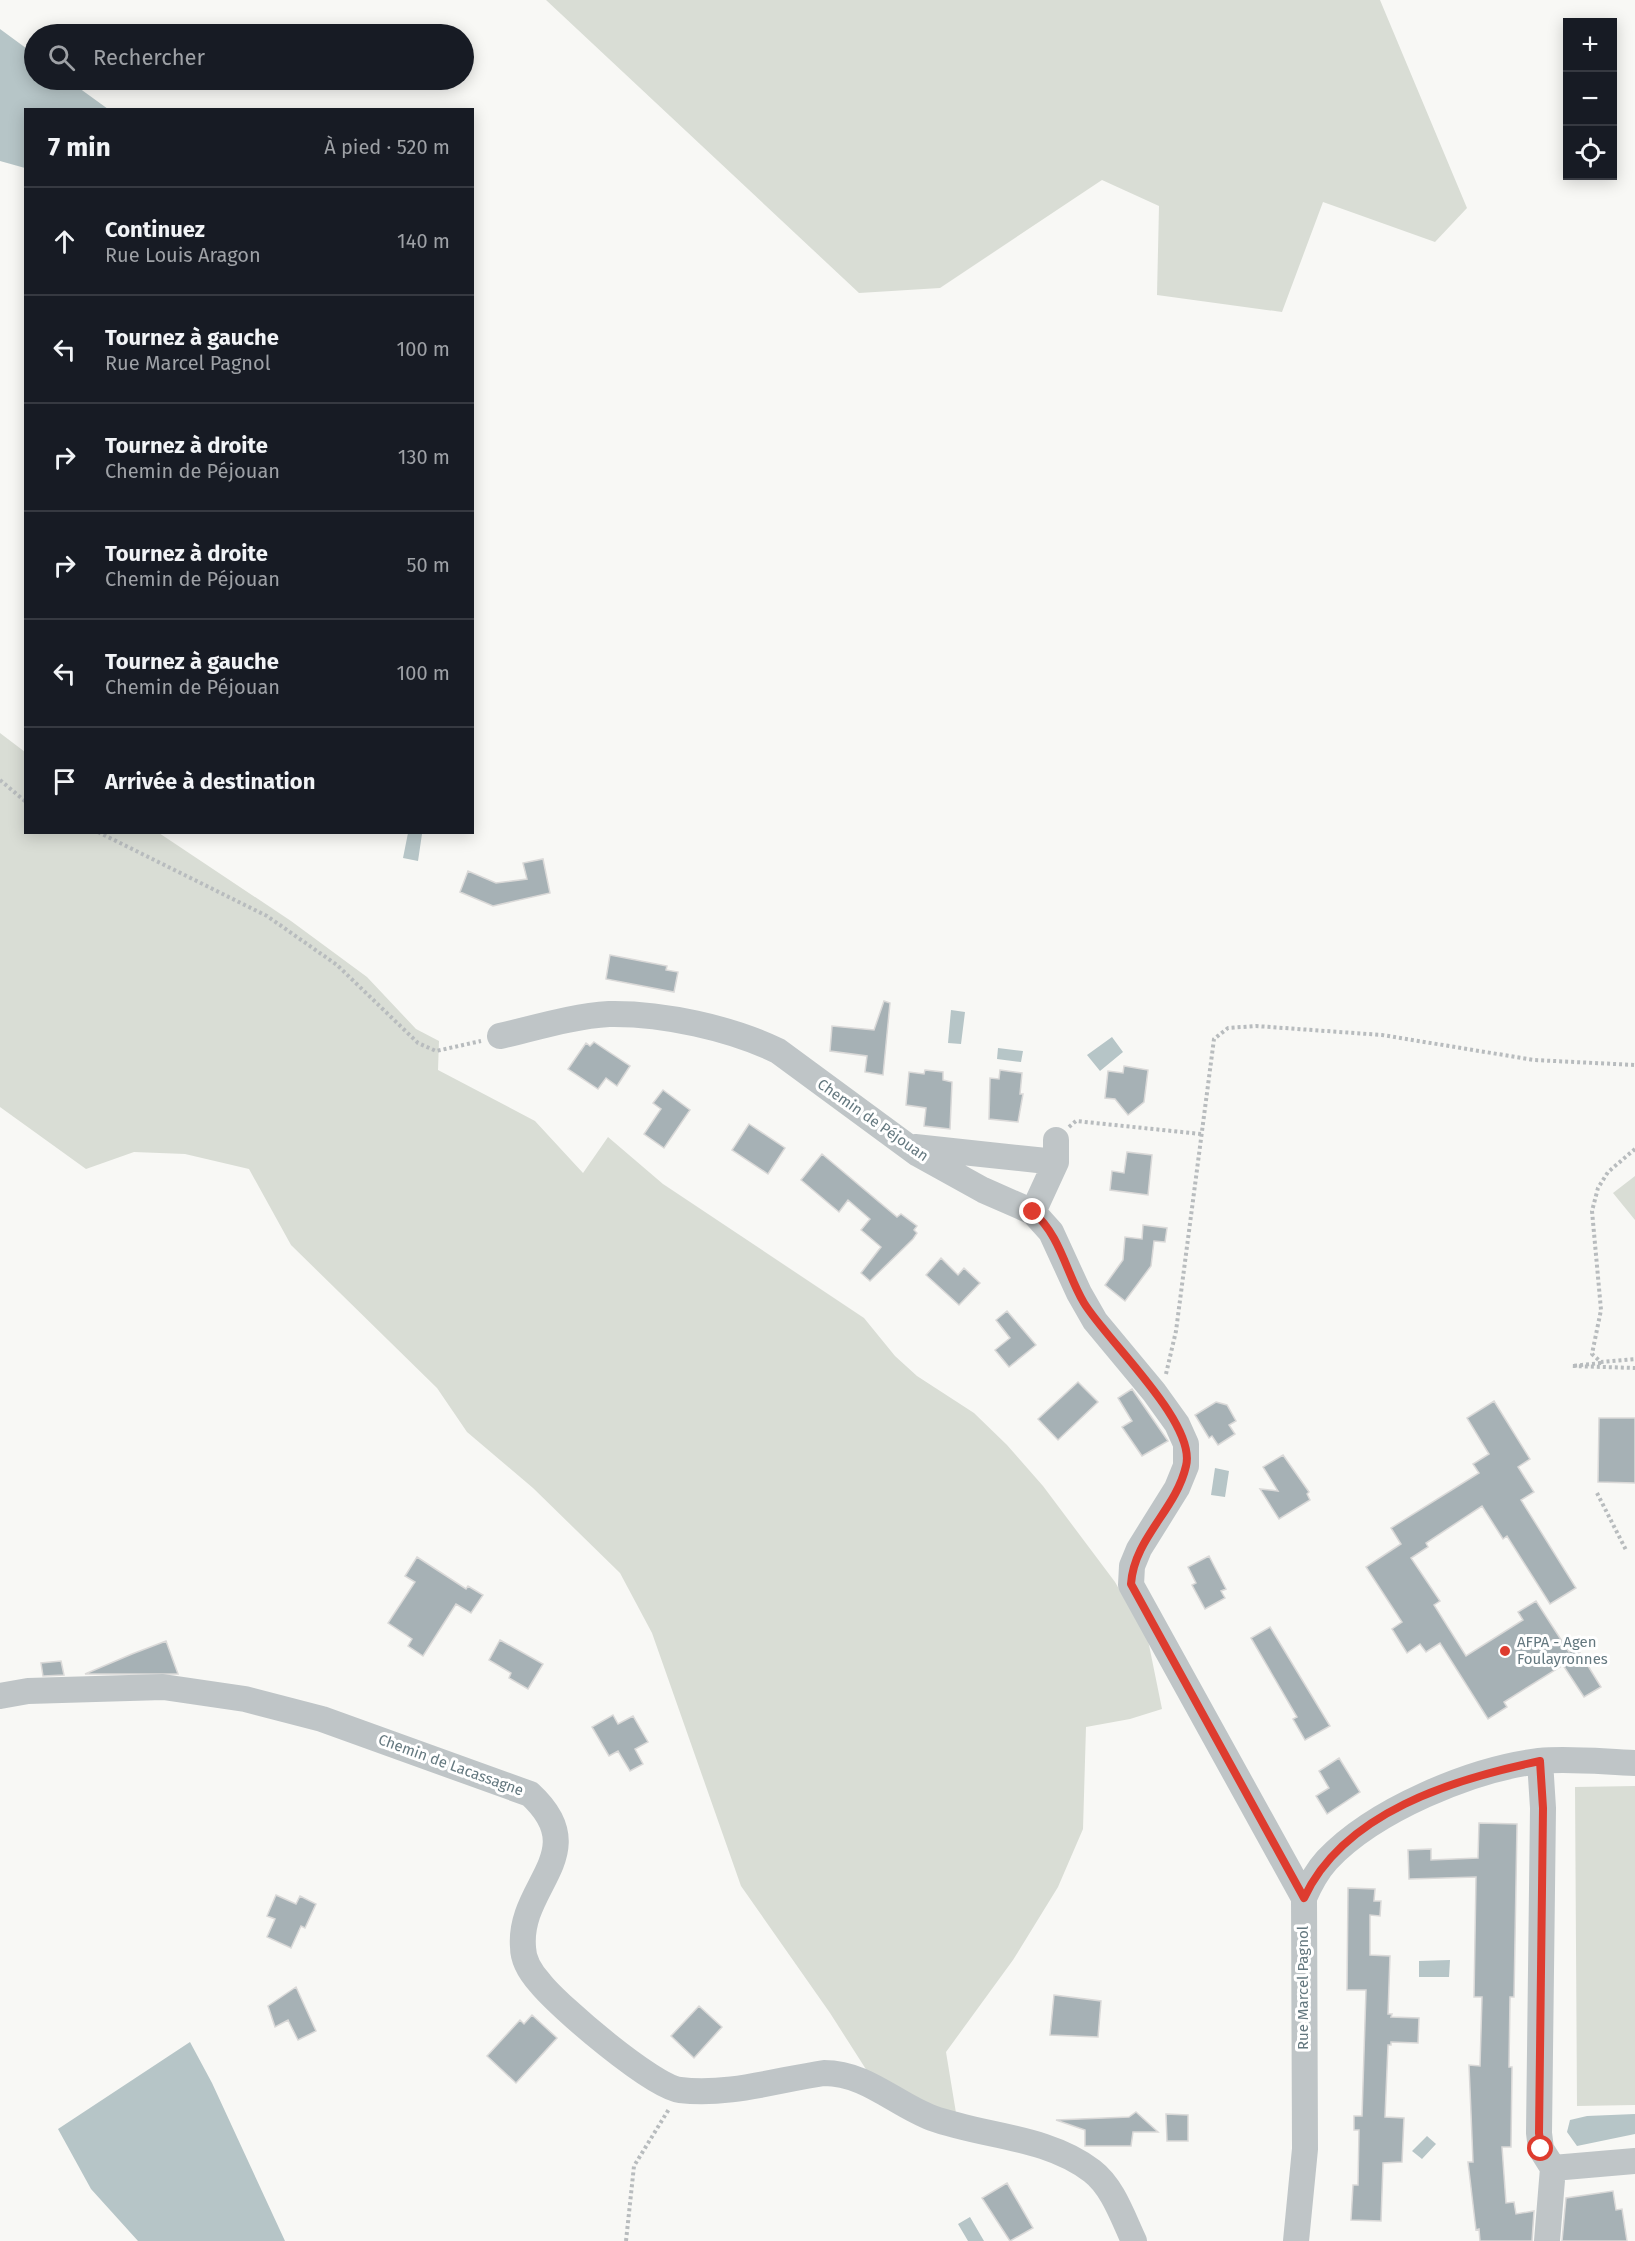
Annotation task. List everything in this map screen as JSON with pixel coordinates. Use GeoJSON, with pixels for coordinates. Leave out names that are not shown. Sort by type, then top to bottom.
{"type":"FeatureCollection","features":[{"type":"Feature","properties":{"kind":"street","name":"Chemin de Péjouan"},"geometry":{"type":"LineString","coordinates":[[501,1036],[608,1014],[669,1020],[731,1033],[778,1051],[906,1146],[983,1190],[1033,1212],[1051,1232],[1079,1293],[1095,1321],[1160,1401],[1177,1424],[1186,1444],[1186,1466],[1177,1488],[1139,1549],[1132,1566],[1131,1584],[1304,1898]]}},
{"type":"Feature","properties":{"kind":"street"},"geometry":{"type":"LineString","coordinates":[[906,1146],[1056,1151],[1033,1212]]}},
{"type":"Feature","properties":{"kind":"street","name":"Chemin de Lacassagne"},"geometry":{"type":"LineString","coordinates":[[0,1696],[28,1691],[163,1687],[245,1699],[322,1719],[530,1794],[550,1817],[558,1838],[555,1852],[525,1925],[522,1946],[525,1960],[539,1983],[580,2024],[651,2076],[681,2090],[707,2092],[824,2073],[839,2073],[868,2083],[932,2117],[1046,2147],[1094,2172],[1111,2194],[1134,2241]]}},
{"type":"Feature","properties":{"kind":"street"},"geometry":{"type":"LineString","coordinates":[[1540,1761],[1543,1808],[1539,2133],[1541,2149],[1552,2168],[1547,2241]]}},
{"type":"Feature","properties":{"kind":"street"},"geometry":{"type":"LineString","coordinates":[[1304,1898],[1326,1861],[1350,1838],[1399,1807],[1493,1771],[1540,1761],[1635,1763]]}},
{"type":"Feature","properties":{"kind":"street","name":"Rue Marcel Pagnol"},"geometry":{"type":"LineString","coordinates":[[1296,2241],[1305,2149],[1304,1898]]}},
{"type":"Feature","properties":{"kind":"street"},"geometry":{"type":"LineString","coordinates":[[1552,2168],[1635,2161]]}},
{"type":"Feature","properties":{"kind":"path"},"geometry":{"type":"LineString","coordinates":[[0,780],[24,800]]}},
{"type":"Feature","properties":{"kind":"path"},"geometry":{"type":"LineString","coordinates":[[102,834],[267,916],[336,965],[418,1043],[436,1051],[501,1036]]}},
{"type":"Feature","properties":{"kind":"path"},"geometry":{"type":"LineString","coordinates":[[1160,1401],[1176,1331],[1214,1039],[1228,1028],[1256,1026],[1382,1035],[1534,1060],[1635,1065]]}},
{"type":"Feature","properties":{"kind":"path"},"geometry":{"type":"LineString","coordinates":[[1056,1151],[1076,1121],[1201,1134]]}},
{"type":"Feature","properties":{"kind":"path"},"geometry":{"type":"LineString","coordinates":[[1635,1149],[1608,1172],[1598,1188],[1592,1211],[1601,1310],[1592,1354],[1601,1362],[1635,1360]]}},
{"type":"Feature","properties":{"kind":"path"},"geometry":{"type":"LineString","coordinates":[[1635,1360],[1572,1366],[1635,1368]]}},
{"type":"Feature","properties":{"kind":"path"},"geometry":{"type":"LineString","coordinates":[[1597,1492],[1626,1550]]}},
{"type":"Feature","properties":{"kind":"path"},"geometry":{"type":"LineString","coordinates":[[626,2241],[634,2166],[681,2090]]}},
{"type":"Feature","properties":{"kind":"shaded area"},"geometry":{"type":"Polygon","coordinates":[[[546,0],[1380,0],[1467,208],[1435,242],[1323,202],[1282,312],[1157,295],[1159,206],[1102,180],[940,288],[859,293],[546,0]]]}},
{"type":"Feature","properties":{"kind":"shaded area"},"geometry":{"type":"Polygon","coordinates":[[[0,29],[24,47],[24,90],[82,90],[107,108],[24,108],[24,168],[0,161],[0,29]]]}},
{"type":"Feature","properties":{"kind":"shaded area"},"geometry":{"type":"Polygon","coordinates":[[[0,733],[24,751],[24,834],[160,834],[291,921],[367,977],[416,1029],[439,1041],[438,1070],[535,1121],[583,1173],[608,1137],[663,1184],[864,1318],[895,1356],[917,1376],[974,1413],[1007,1445],[1043,1486],[1115,1582],[1148,1640],[1162,1709],[1130,1719],[1086,1727],[1083,1829],[1058,1887],[1013,1960],[946,2052],[956,2113],[942,2115],[869,2074],[830,2013],[741,1886],[652,1633],[620,1573],[533,1488],[467,1432],[437,1388],[291,1245],[249,1169],[185,1154],[134,1152],[86,1169],[0,1107],[0,733]]]}},
{"type":"Feature","properties":{"kind":"shaded area"},"geometry":{"type":"Polygon","coordinates":[[[408,834],[422,834],[418,861],[403,858],[408,834]]]}},
{"type":"Feature","properties":{"kind":"shaded area"},"geometry":{"type":"Polygon","coordinates":[[[951,1010],[965,1012],[961,1044],[948,1043],[951,1010]]]}},
{"type":"Feature","properties":{"kind":"shaded area"},"geometry":{"type":"Polygon","coordinates":[[[1112,1037],[1123,1052],[1100,1071],[1087,1055],[1112,1037]]]}},
{"type":"Feature","properties":{"kind":"shaded area"},"geometry":{"type":"Polygon","coordinates":[[[998,1048],[1023,1051],[1021,1062],[997,1059],[998,1048]]]}},
{"type":"Feature","properties":{"kind":"shaded area"},"geometry":{"type":"Polygon","coordinates":[[[1635,1176],[1635,1220],[1613,1193],[1635,1176]]]}},
{"type":"Feature","properties":{"kind":"shaded area"},"geometry":{"type":"Polygon","coordinates":[[[1215,1468],[1229,1471],[1225,1497],[1211,1495],[1215,1468]]]}},
{"type":"Feature","properties":{"kind":"shaded area"},"geometry":{"type":"Polygon","coordinates":[[[1635,1786],[1635,2105],[1577,2106],[1575,1787],[1635,1786]]]}},
{"type":"Feature","properties":{"kind":"shaded area"},"geometry":{"type":"Polygon","coordinates":[[[1450,1960],[1449,1977],[1419,1977],[1419,1961],[1450,1960]]]}},
{"type":"Feature","properties":{"kind":"shaded area"},"geometry":{"type":"Polygon","coordinates":[[[190,2042],[212,2083],[285,2241],[138,2241],[91,2189],[58,2129],[190,2042]]]}},
{"type":"Feature","properties":{"kind":"shaded area"},"geometry":{"type":"Polygon","coordinates":[[[1635,2114],[1635,2134],[1577,2146],[1567,2132],[1570,2120],[1587,2116],[1635,2114]]]}},
{"type":"Feature","properties":{"kind":"shaded area"},"geometry":{"type":"Polygon","coordinates":[[[1427,2136],[1436,2144],[1422,2159],[1412,2151],[1427,2136]]]}},
{"type":"Feature","properties":{"kind":"shaded area"},"geometry":{"type":"Polygon","coordinates":[[[970,2217],[984,2241],[968,2241],[958,2224],[970,2217]]]}},
{"type":"Feature","properties":{"kind":"building"},"geometry":{"type":"Polygon","coordinates":[[[543,859],[550,893],[493,906],[460,892],[468,871],[496,883],[527,879],[523,863],[543,859]]]}},
{"type":"Feature","properties":{"kind":"building"},"geometry":{"type":"Polygon","coordinates":[[[610,955],[667,966],[666,970],[678,972],[674,992],[606,979],[610,955]]]}},
{"type":"Feature","properties":{"kind":"building"},"geometry":{"type":"Polygon","coordinates":[[[884,1001],[890,1003],[883,1075],[865,1072],[867,1056],[830,1051],[832,1026],[874,1030],[884,1001]]]}},
{"type":"Feature","properties":{"kind":"building"},"geometry":{"type":"Polygon","coordinates":[[[594,1042],[630,1066],[617,1086],[606,1078],[598,1089],[568,1069],[586,1043],[590,1046],[594,1042]]]}},
{"type":"Feature","properties":{"kind":"building"},"geometry":{"type":"Polygon","coordinates":[[[1124,1066],[1148,1070],[1144,1102],[1128,1115],[1115,1099],[1105,1098],[1108,1071],[1123,1073],[1124,1066]]]}},
{"type":"Feature","properties":{"kind":"building"},"geometry":{"type":"Polygon","coordinates":[[[925,1070],[943,1072],[943,1080],[952,1082],[950,1129],[924,1126],[926,1108],[906,1105],[909,1072],[924,1074],[925,1070]]]}},
{"type":"Feature","properties":{"kind":"building"},"geometry":{"type":"Polygon","coordinates":[[[1000,1070],[1022,1073],[1020,1094],[1023,1094],[1018,1122],[989,1119],[990,1078],[999,1079],[1000,1070]]]}},
{"type":"Feature","properties":{"kind":"building"},"geometry":{"type":"Polygon","coordinates":[[[663,1090],[690,1110],[664,1148],[644,1134],[661,1109],[653,1103],[663,1090]]]}},
{"type":"Feature","properties":{"kind":"building"},"geometry":{"type":"Polygon","coordinates":[[[749,1124],[785,1148],[768,1174],[732,1150],[749,1124]]]}},
{"type":"Feature","properties":{"kind":"building"},"geometry":{"type":"Polygon","coordinates":[[[1127,1152],[1152,1155],[1148,1195],[1110,1190],[1112,1171],[1124,1173],[1127,1152]]]}},
{"type":"Feature","properties":{"kind":"building"},"geometry":{"type":"Polygon","coordinates":[[[822,1154],[897,1217],[901,1214],[917,1226],[914,1230],[917,1233],[913,1239],[870,1281],[861,1273],[881,1247],[861,1230],[870,1219],[848,1200],[839,1212],[801,1180],[822,1154]]]}},
{"type":"Feature","properties":{"kind":"building"},"geometry":{"type":"Polygon","coordinates":[[[1143,1225],[1167,1228],[1165,1242],[1154,1241],[1151,1266],[1125,1301],[1105,1285],[1123,1260],[1125,1237],[1142,1239],[1143,1225]]]}},
{"type":"Feature","properties":{"kind":"building"},"geometry":{"type":"Polygon","coordinates":[[[941,1258],[958,1275],[964,1268],[980,1283],[959,1305],[926,1275],[941,1258]]]}},
{"type":"Feature","properties":{"kind":"building"},"geometry":{"type":"Polygon","coordinates":[[[1007,1311],[1036,1345],[1009,1367],[995,1350],[1010,1338],[996,1320],[1007,1311]]]}},
{"type":"Feature","properties":{"kind":"building"},"geometry":{"type":"Polygon","coordinates":[[[1078,1382],[1098,1402],[1058,1440],[1038,1419],[1078,1382]]]}},
{"type":"Feature","properties":{"kind":"building"},"geometry":{"type":"Polygon","coordinates":[[[1132,1389],[1168,1441],[1142,1456],[1122,1427],[1132,1421],[1118,1398],[1132,1389]]]}},
{"type":"Feature","properties":{"kind":"building"},"geometry":{"type":"Polygon","coordinates":[[[1494,1401],[1530,1459],[1518,1467],[1534,1492],[1521,1500],[1576,1588],[1550,1604],[1507,1536],[1503,1539],[1482,1506],[1426,1543],[1428,1547],[1411,1558],[1440,1601],[1434,1605],[1466,1656],[1523,1620],[1518,1612],[1536,1601],[1569,1652],[1577,1648],[1601,1687],[1584,1697],[1563,1665],[1504,1702],[1507,1707],[1488,1719],[1440,1643],[1426,1652],[1420,1644],[1407,1653],[1392,1629],[1402,1622],[1366,1567],[1401,1544],[1391,1528],[1479,1473],[1473,1464],[1489,1454],[1467,1418],[1494,1401]]]}},
{"type":"Feature","properties":{"kind":"building"},"geometry":{"type":"Polygon","coordinates":[[[1216,1402],[1227,1405],[1236,1421],[1229,1425],[1235,1434],[1218,1445],[1212,1436],[1209,1438],[1195,1415],[1216,1402]]]}},
{"type":"Feature","properties":{"kind":"building"},"geometry":{"type":"Polygon","coordinates":[[[1599,1418],[1635,1418],[1635,1483],[1598,1482],[1599,1418]]]}},
{"type":"Feature","properties":{"kind":"building"},"geometry":{"type":"Polygon","coordinates":[[[1283,1455],[1309,1492],[1307,1494],[1310,1500],[1279,1519],[1260,1489],[1278,1491],[1263,1467],[1283,1455]]]}},
{"type":"Feature","properties":{"kind":"building"},"geometry":{"type":"Polygon","coordinates":[[[1209,1556],[1226,1589],[1221,1591],[1225,1598],[1205,1609],[1192,1585],[1196,1583],[1188,1567],[1209,1556]]]}},
{"type":"Feature","properties":{"kind":"building"},"geometry":{"type":"Polygon","coordinates":[[[417,1557],[466,1589],[468,1586],[483,1595],[471,1613],[456,1604],[423,1656],[408,1646],[412,1639],[388,1623],[415,1582],[405,1576],[417,1557]]]}},
{"type":"Feature","properties":{"kind":"building"},"geometry":{"type":"Polygon","coordinates":[[[1270,1627],[1330,1726],[1305,1740],[1293,1719],[1297,1717],[1251,1638],[1270,1627]]]}},
{"type":"Feature","properties":{"kind":"building"},"geometry":{"type":"Polygon","coordinates":[[[500,1640],[543,1664],[528,1689],[509,1678],[511,1673],[489,1660],[500,1640]]]}},
{"type":"Feature","properties":{"kind":"building"},"geometry":{"type":"Polygon","coordinates":[[[166,1641],[178,1674],[85,1674],[132,1654],[166,1641]]]}},
{"type":"Feature","properties":{"kind":"building"},"geometry":{"type":"Polygon","coordinates":[[[61,1661],[64,1675],[43,1676],[41,1663],[61,1661]]]}},
{"type":"Feature","properties":{"kind":"building"},"geometry":{"type":"Polygon","coordinates":[[[613,1715],[618,1724],[633,1716],[648,1742],[635,1749],[643,1764],[630,1771],[618,1751],[609,1756],[592,1727],[613,1715]]]}},
{"type":"Feature","properties":{"kind":"building"},"geometry":{"type":"Polygon","coordinates":[[[1339,1758],[1360,1792],[1327,1814],[1316,1796],[1329,1788],[1319,1771],[1339,1758]]]}},
{"type":"Feature","properties":{"kind":"building"},"geometry":{"type":"Polygon","coordinates":[[[1479,1823],[1517,1824],[1514,1997],[1510,1997],[1511,2147],[1502,2147],[1506,2203],[1514,2202],[1516,2214],[1534,2211],[1532,2241],[1480,2241],[1479,2229],[1476,2230],[1468,2162],[1473,2162],[1469,2065],[1480,2066],[1482,1997],[1474,1997],[1476,1877],[1409,1879],[1408,1850],[1431,1849],[1431,1860],[1478,1858],[1479,1823]]]}},
{"type":"Feature","properties":{"kind":"building"},"geometry":{"type":"Polygon","coordinates":[[[1348,1888],[1375,1889],[1374,1901],[1381,1901],[1380,1916],[1370,1915],[1370,1955],[1390,1956],[1388,2014],[1392,2014],[1391,2017],[1419,2018],[1418,2043],[1391,2042],[1391,2045],[1388,2045],[1385,2117],[1404,2118],[1402,2162],[1383,2163],[1381,2221],[1351,2220],[1353,2185],[1358,2185],[1359,2130],[1354,2130],[1354,2116],[1362,2116],[1366,1990],[1347,1990],[1348,1888]]]}},
{"type":"Feature","properties":{"kind":"building"},"geometry":{"type":"Polygon","coordinates":[[[276,1895],[296,1904],[300,1896],[316,1904],[305,1928],[301,1926],[291,1948],[267,1937],[275,1919],[267,1916],[276,1895]]]}},
{"type":"Feature","properties":{"kind":"building"},"geometry":{"type":"Polygon","coordinates":[[[296,1987],[316,2031],[298,2040],[288,2020],[275,2027],[268,2006],[296,1987]]]}},
{"type":"Feature","properties":{"kind":"building"},"geometry":{"type":"Polygon","coordinates":[[[1054,1995],[1101,2001],[1098,2037],[1050,2035],[1054,1995]]]}},
{"type":"Feature","properties":{"kind":"building"},"geometry":{"type":"Polygon","coordinates":[[[699,2006],[722,2027],[694,2058],[671,2036],[699,2006]]]}},
{"type":"Feature","properties":{"kind":"building"},"geometry":{"type":"Polygon","coordinates":[[[532,2015],[557,2038],[516,2083],[487,2056],[520,2020],[524,2024],[532,2015]]]}},
{"type":"Feature","properties":{"kind":"building"},"geometry":{"type":"Polygon","coordinates":[[[1136,2112],[1158,2132],[1133,2132],[1131,2146],[1085,2146],[1085,2130],[1056,2120],[1129,2117],[1136,2112]]]}},
{"type":"Feature","properties":{"kind":"building"},"geometry":{"type":"Polygon","coordinates":[[[1166,2114],[1188,2115],[1188,2141],[1167,2141],[1166,2114]]]}},
{"type":"Feature","properties":{"kind":"building"},"geometry":{"type":"Polygon","coordinates":[[[1007,2183],[1033,2228],[1010,2241],[982,2198],[1007,2183]]]}},
{"type":"Feature","properties":{"kind":"building"},"geometry":{"type":"Polygon","coordinates":[[[1613,2191],[1616,2210],[1622,2209],[1627,2241],[1562,2241],[1566,2198],[1613,2191]]]}},
{"type":"Feature","properties":{"kind":"place","name":"AFPA - Agen Foulayronnes"},"geometry":{"type":"Point","coordinates":[1505,1651]}},
{"type":"Feature","properties":{"kind":"route"},"geometry":{"type":"LineString","coordinates":[[1033,1212],[1051,1232],[1079,1293],[1095,1321],[1154,1392],[1177,1424],[1186,1444],[1188,1450],[1186,1466],[1177,1488],[1139,1549],[1132,1566],[1131,1584],[1304,1898],[1312,1880],[1326,1861],[1350,1838],[1399,1807],[1493,1771],[1540,1761],[1543,1782],[1539,2133],[1541,2149]]}}]}
